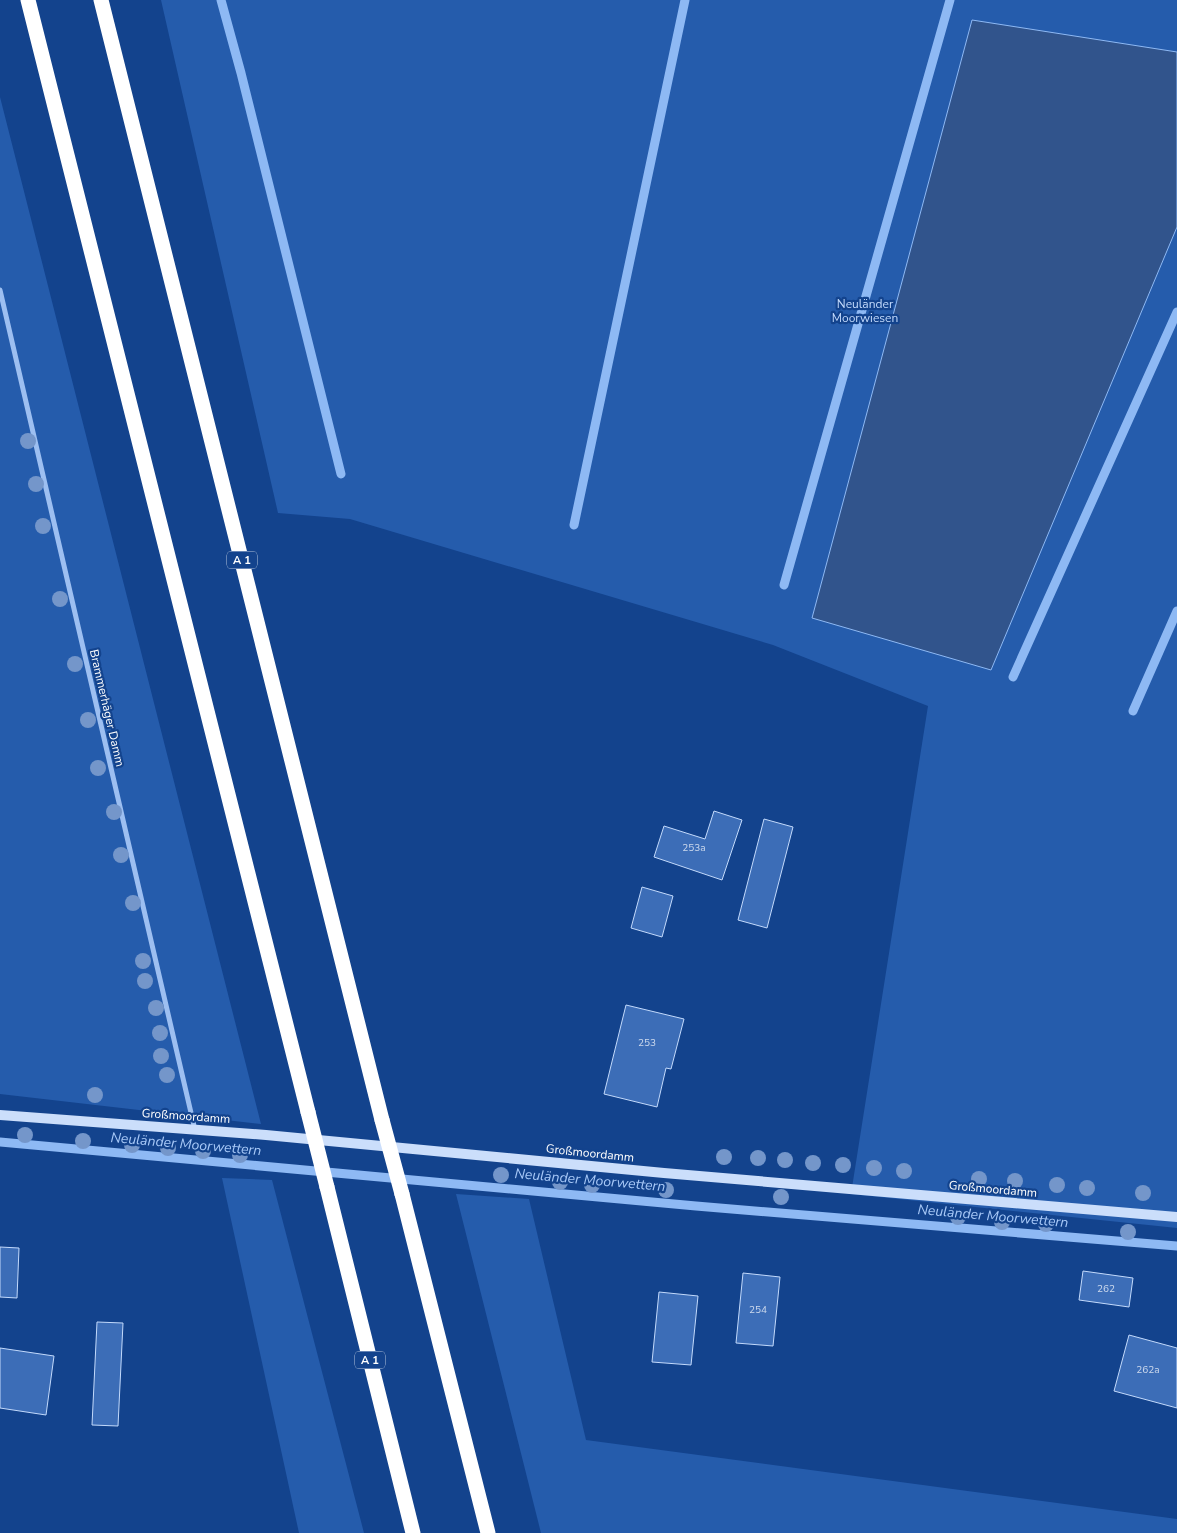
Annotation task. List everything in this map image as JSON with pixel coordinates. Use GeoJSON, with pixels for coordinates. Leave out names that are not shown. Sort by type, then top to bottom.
{"type":"FeatureCollection","features":[{"type":"Feature","properties":{"kind":"highway","name":"A 1"},"geometry":{"type":"LineString","coordinates":[[28,0],[413,1533]]}},
{"type":"Feature","properties":{"kind":"highway","name":"A 1"},"geometry":{"type":"LineString","coordinates":[[101,0],[382,1120],[488,1533]]}},
{"type":"Feature","properties":{"kind":"street","name":"Brammerhäger Damm"},"geometry":{"type":"LineString","coordinates":[[0,290],[195,1130]]}},
{"type":"Feature","properties":{"kind":"street","name":"Großmoordamm"},"geometry":{"type":"LineString","coordinates":[[0,1115],[450,1151],[664,1173],[1177,1217]]}},
{"type":"Feature","properties":{"kind":"green space","name":"Neuländer Moorwiesen"},"geometry":{"type":"Polygon","coordinates":[[[161,0],[1177,0],[1177,1228],[851,1194],[928,706],[773,645],[350,519],[278,513],[161,0]]]}},
{"type":"Feature","properties":{"kind":"green space"},"geometry":{"type":"Polygon","coordinates":[[[0,97],[261,1124],[0,1094],[0,97]]]}},
{"type":"Feature","properties":{"kind":"green space"},"geometry":{"type":"Polygon","coordinates":[[[222,1178],[272,1180],[364,1533],[299,1533],[222,1178]]]}},
{"type":"Feature","properties":{"kind":"green space"},"geometry":{"type":"Polygon","coordinates":[[[456,1194],[529,1199],[586,1440],[1177,1519],[1177,1533],[541,1533],[456,1194]]]}},
{"type":"Feature","properties":{"kind":"shaded area"},"geometry":{"type":"Polygon","coordinates":[[[972,20],[1177,52],[1177,227],[991,670],[812,618],[972,20]]]}},
{"type":"Feature","properties":{"kind":"building"},"geometry":{"type":"Polygon","coordinates":[[[714,811],[742,820],[722,880],[654,857],[664,826],[705,839],[714,811]]]}},
{"type":"Feature","properties":{"kind":"building"},"geometry":{"type":"Polygon","coordinates":[[[764,819],[793,827],[767,928],[738,920],[764,819]]]}},
{"type":"Feature","properties":{"kind":"building"},"geometry":{"type":"Polygon","coordinates":[[[642,887],[673,896],[662,937],[631,928],[642,887]]]}},
{"type":"Feature","properties":{"kind":"building"},"geometry":{"type":"Polygon","coordinates":[[[626,1005],[684,1019],[671,1069],[666,1068],[657,1107],[604,1094],[626,1005]]]}},
{"type":"Feature","properties":{"kind":"building"},"geometry":{"type":"Polygon","coordinates":[[[0,1247],[19,1248],[17,1298],[0,1297],[0,1247]]]}},
{"type":"Feature","properties":{"kind":"building"},"geometry":{"type":"Polygon","coordinates":[[[1083,1271],[1133,1278],[1129,1307],[1079,1300],[1083,1271]]]}},
{"type":"Feature","properties":{"kind":"building"},"geometry":{"type":"Polygon","coordinates":[[[743,1273],[780,1277],[773,1346],[736,1343],[743,1273]]]}},
{"type":"Feature","properties":{"kind":"building"},"geometry":{"type":"Polygon","coordinates":[[[659,1292],[698,1296],[691,1365],[652,1362],[659,1292]]]}},
{"type":"Feature","properties":{"kind":"building"},"geometry":{"type":"Polygon","coordinates":[[[97,1322],[123,1323],[118,1426],[92,1425],[97,1322]]]}},
{"type":"Feature","properties":{"kind":"building"},"geometry":{"type":"Polygon","coordinates":[[[1129,1335],[1177,1348],[1177,1408],[1114,1391],[1129,1335]]]}},
{"type":"Feature","properties":{"kind":"building"},"geometry":{"type":"Polygon","coordinates":[[[0,1348],[54,1356],[46,1415],[0,1408],[0,1348]]]}},
{"type":"Feature","properties":{"kind":"waterway"},"geometry":{"type":"LineString","coordinates":[[221,0],[341,474]]}},
{"type":"Feature","properties":{"kind":"waterway"},"geometry":{"type":"LineString","coordinates":[[574,525],[685,0]]}},
{"type":"Feature","properties":{"kind":"waterway"},"geometry":{"type":"LineString","coordinates":[[784,585],[950,0]]}},
{"type":"Feature","properties":{"kind":"waterway"},"geometry":{"type":"LineString","coordinates":[[1013,677],[1177,312]]}},
{"type":"Feature","properties":{"kind":"waterway"},"geometry":{"type":"LineString","coordinates":[[1133,711],[1177,611]]}},
{"type":"Feature","properties":{"kind":"waterway","name":"Neuländer Moorwettern"},"geometry":{"type":"LineString","coordinates":[[0,1142],[696,1206],[1177,1246]]}}]}
